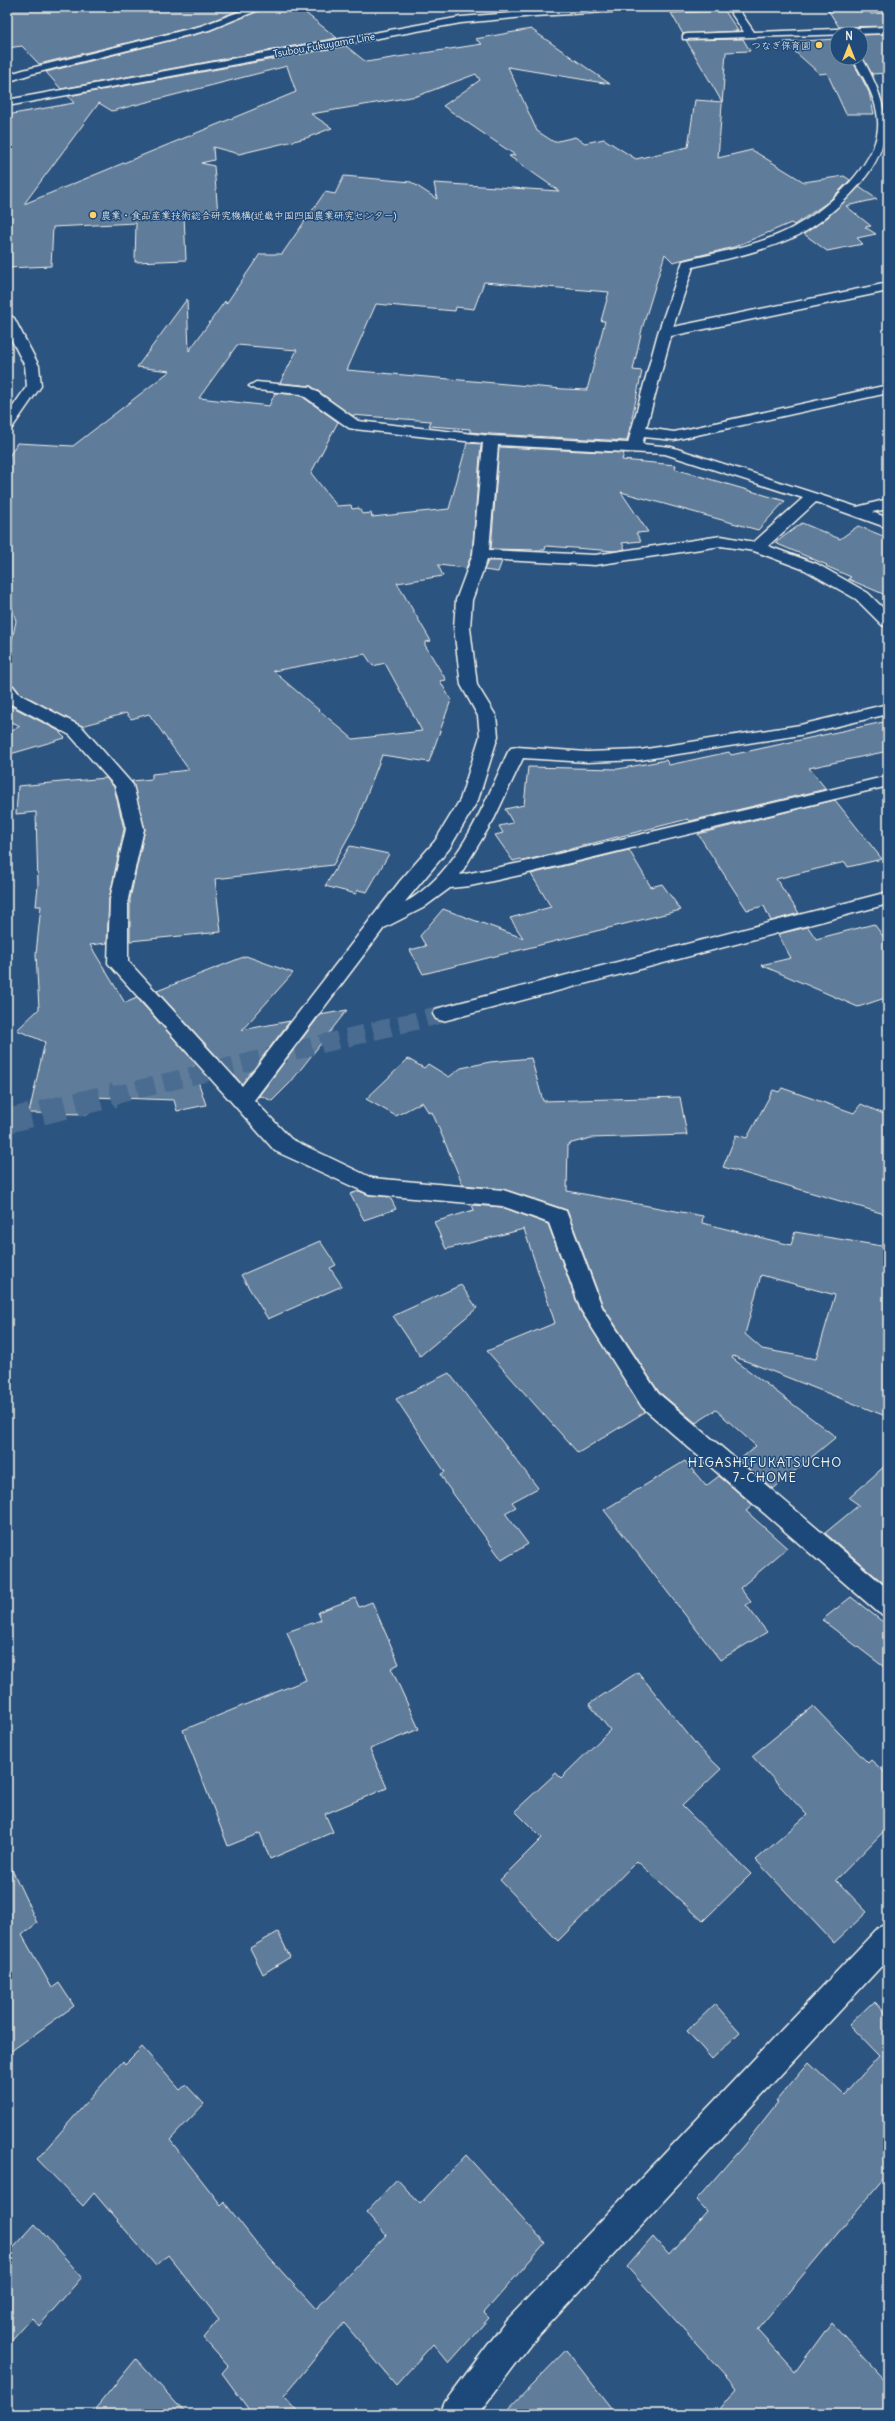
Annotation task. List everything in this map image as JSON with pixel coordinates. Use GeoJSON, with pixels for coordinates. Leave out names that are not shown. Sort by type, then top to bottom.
{"type":"FeatureCollection","features":[{"type":"Feature","properties":{"kind":"street"},"geometry":{"type":"LineString","coordinates":[[7,79],[27,72],[205,28],[261,7]]}},
{"type":"Feature","properties":{"kind":"street","name":"Tsubou Fukuyama Line"},"geometry":{"type":"LineString","coordinates":[[7,103],[461,20],[580,8],[643,7]]}},
{"type":"Feature","properties":{"kind":"street"},"geometry":{"type":"LineString","coordinates":[[732,7],[751,35]]}},
{"type":"Feature","properties":{"kind":"street"},"geometry":{"type":"LineString","coordinates":[[869,31],[888,30]]}},
{"type":"Feature","properties":{"kind":"street"},"geometry":{"type":"LineString","coordinates":[[687,37],[829,33]]}},
{"type":"Feature","properties":{"kind":"street"},"geometry":{"type":"LineString","coordinates":[[634,447],[665,333],[686,264],[764,245],[799,229],[835,203],[879,160],[886,128],[883,94],[863,66]]}},
{"type":"Feature","properties":{"kind":"street"},"geometry":{"type":"LineString","coordinates":[[665,333],[888,288]]}},
{"type":"Feature","properties":{"kind":"street"},"geometry":{"type":"LineString","coordinates":[[7,318],[32,366],[34,386],[7,425]]}},
{"type":"Feature","properties":{"kind":"street"},"geometry":{"type":"LineString","coordinates":[[256,386],[305,390],[354,425],[491,440],[666,450],[814,496],[888,522]]}},
{"type":"Feature","properties":{"kind":"street"},"geometry":{"type":"LineString","coordinates":[[639,432],[674,436],[888,389]]}},
{"type":"Feature","properties":{"kind":"street"},"geometry":{"type":"LineString","coordinates":[[242,1101],[379,924],[407,885],[442,845],[469,800],[490,736],[487,716],[469,685],[462,628],[464,600],[481,554],[491,440]]}},
{"type":"Feature","properties":{"kind":"street"},"geometry":{"type":"LineString","coordinates":[[757,547],[814,496]]}},
{"type":"Feature","properties":{"kind":"street"},"geometry":{"type":"LineString","coordinates":[[858,511],[888,504]]}},
{"type":"Feature","properties":{"kind":"street"},"geometry":{"type":"LineString","coordinates":[[481,554],[595,560],[721,540],[757,547],[812,567],[862,596],[888,622]]}},
{"type":"Feature","properties":{"kind":"street"},"geometry":{"type":"LineString","coordinates":[[7,690],[13,698],[76,732],[124,785],[135,829],[119,899],[118,963],[283,1145],[369,1186],[504,1198],[558,1217],[592,1310],[650,1400],[888,1605]]}},
{"type":"Feature","properties":{"kind":"street"},"geometry":{"type":"LineString","coordinates":[[379,924],[416,904],[445,882],[466,854],[490,811],[516,752],[587,757],[640,755],[800,730],[888,709]]}},
{"type":"Feature","properties":{"kind":"street"},"geometry":{"type":"LineString","coordinates":[[445,882],[470,880],[520,869],[888,781]]}},
{"type":"Feature","properties":{"kind":"street"},"geometry":{"type":"LineString","coordinates":[[443,1014],[888,898]]}},
{"type":"Feature","properties":{"kind":"street"},"geometry":{"type":"LineString","coordinates":[[457,2414],[518,2333],[888,1938]]}},
{"type":"Feature","properties":{"kind":"building"},"geometry":{"type":"Polygon","coordinates":[[[7,7],[248,7],[201,25],[39,64],[22,46],[7,48],[7,7]]]}},
{"type":"Feature","properties":{"kind":"building"},"geometry":{"type":"Polygon","coordinates":[[[267,7],[298,7],[337,38],[61,89],[46,72],[209,31],[267,7]]]}},
{"type":"Feature","properties":{"kind":"building"},"geometry":{"type":"Polygon","coordinates":[[[826,7],[865,7],[871,14],[888,13],[888,26],[838,26],[826,7]]]}},
{"type":"Feature","properties":{"kind":"building"},"geometry":{"type":"Polygon","coordinates":[[[725,11],[738,31],[683,34],[671,13],[725,11]]]}},
{"type":"Feature","properties":{"kind":"building"},"geometry":{"type":"Polygon","coordinates":[[[531,29],[610,84],[508,67],[537,131],[554,142],[575,137],[585,143],[604,139],[636,159],[688,147],[695,100],[722,102],[686,40],[743,39],[750,51],[726,52],[718,158],[752,150],[804,182],[844,176],[850,180],[828,202],[794,225],[791,223],[734,247],[673,262],[665,254],[642,329],[633,370],[642,371],[627,441],[491,434],[470,432],[470,429],[429,426],[431,421],[351,415],[311,386],[280,383],[297,350],[237,345],[199,398],[269,406],[275,393],[300,395],[338,422],[311,473],[337,506],[351,505],[352,509],[359,508],[362,514],[371,513],[372,517],[449,509],[467,443],[481,444],[472,554],[466,568],[438,565],[443,576],[397,583],[431,641],[425,642],[425,645],[446,680],[440,681],[451,700],[429,762],[382,755],[356,823],[333,865],[215,879],[221,932],[130,941],[130,899],[145,829],[132,781],[152,779],[152,774],[189,770],[149,714],[131,719],[126,713],[82,726],[20,693],[13,685],[7,684],[12,659],[8,659],[16,621],[7,589],[7,460],[17,443],[73,446],[170,371],[137,367],[187,299],[189,351],[225,301],[226,304],[260,254],[282,254],[325,192],[335,194],[344,176],[411,182],[437,199],[434,183],[559,191],[509,156],[515,155],[443,106],[480,80],[476,74],[417,96],[311,114],[332,128],[306,138],[239,154],[213,147],[214,160],[201,163],[214,166],[218,214],[184,215],[186,260],[135,262],[136,223],[53,227],[51,266],[7,268],[7,115],[74,103],[68,96],[346,46],[366,62],[482,44],[475,39],[531,29]],[[287,66],[112,111],[99,103],[24,204],[296,92],[287,66]],[[484,282],[474,309],[456,307],[455,311],[376,304],[347,370],[587,390],[605,321],[601,321],[609,292],[484,282]],[[365,654],[273,671],[353,739],[422,731],[385,663],[373,666],[365,654]]]}},
{"type":"Feature","properties":{"kind":"building"},"geometry":{"type":"Polygon","coordinates":[[[888,34],[888,73],[872,74],[867,66],[869,66],[869,35],[888,34]]]}},
{"type":"Feature","properties":{"kind":"building"},"geometry":{"type":"Polygon","coordinates":[[[829,39],[829,66],[855,66],[869,92],[874,114],[846,114],[827,73],[820,74],[784,42],[829,39]]]}},
{"type":"Feature","properties":{"kind":"building"},"geometry":{"type":"Polygon","coordinates":[[[859,187],[877,199],[846,206],[871,226],[865,227],[876,234],[857,238],[863,244],[827,251],[804,234],[828,217],[859,187]]]}},
{"type":"Feature","properties":{"kind":"building"},"geometry":{"type":"Polygon","coordinates":[[[499,447],[624,453],[622,460],[676,465],[675,469],[785,501],[758,530],[621,492],[648,532],[636,533],[641,541],[622,543],[625,549],[615,551],[546,546],[545,550],[491,549],[499,447]]]}},
{"type":"Feature","properties":{"kind":"building"},"geometry":{"type":"Polygon","coordinates":[[[802,523],[840,539],[858,526],[888,538],[888,596],[848,579],[851,577],[826,566],[827,565],[775,543],[802,523]]]}},
{"type":"Feature","properties":{"kind":"building"},"geometry":{"type":"Polygon","coordinates":[[[488,561],[502,561],[498,572],[484,570],[488,561]]]}},
{"type":"Feature","properties":{"kind":"building"},"geometry":{"type":"Polygon","coordinates":[[[7,704],[61,732],[59,732],[65,738],[7,755],[7,734],[20,726],[7,719],[7,704]]]}},
{"type":"Feature","properties":{"kind":"building"},"geometry":{"type":"Polygon","coordinates":[[[888,721],[888,751],[809,768],[826,789],[690,821],[688,819],[523,861],[521,859],[513,861],[495,835],[503,833],[499,826],[513,823],[505,809],[524,805],[528,767],[618,769],[666,760],[669,765],[729,752],[731,755],[888,721]]]}},
{"type":"Feature","properties":{"kind":"building"},"geometry":{"type":"Polygon","coordinates":[[[106,778],[114,787],[124,829],[109,899],[107,943],[90,945],[125,1003],[137,998],[201,1069],[193,1066],[206,1105],[177,1111],[174,1100],[92,1097],[88,1114],[29,1113],[45,1042],[17,1030],[39,1009],[36,954],[41,906],[36,906],[38,886],[36,812],[16,814],[18,786],[106,778]]]}},
{"type":"Feature","properties":{"kind":"building"},"geometry":{"type":"Polygon","coordinates":[[[835,800],[882,859],[848,867],[845,862],[776,879],[799,913],[771,921],[764,906],[747,910],[698,834],[835,800]]]}},
{"type":"Feature","properties":{"kind":"building"},"geometry":{"type":"Polygon","coordinates":[[[350,846],[389,854],[367,892],[358,890],[356,894],[325,886],[350,846]]]}},
{"type":"Feature","properties":{"kind":"building"},"geometry":{"type":"Polygon","coordinates":[[[629,850],[651,887],[662,884],[681,910],[423,974],[410,950],[426,946],[420,936],[443,909],[523,938],[510,918],[551,907],[531,874],[629,850]]]}},
{"type":"Feature","properties":{"kind":"building"},"geometry":{"type":"Polygon","coordinates":[[[874,924],[888,943],[888,997],[858,1007],[761,965],[791,958],[778,934],[808,927],[816,939],[874,924]]]}},
{"type":"Feature","properties":{"kind":"building"},"geometry":{"type":"Polygon","coordinates":[[[246,956],[293,973],[242,1030],[290,1021],[242,1084],[157,991],[246,956]]]}},
{"type":"Feature","properties":{"kind":"building"},"geometry":{"type":"Polygon","coordinates":[[[347,1010],[290,1083],[272,1101],[262,1096],[258,1097],[320,1015],[347,1010]]]}},
{"type":"Feature","properties":{"kind":"building"},"geometry":{"type":"Polygon","coordinates":[[[531,1058],[543,1101],[680,1097],[687,1135],[591,1138],[568,1144],[567,1191],[703,1216],[702,1223],[791,1245],[795,1232],[888,1247],[888,1417],[733,1356],[732,1358],[836,1437],[773,1489],[739,1460],[756,1446],[716,1410],[696,1423],[659,1392],[603,1306],[567,1210],[503,1189],[463,1185],[432,1112],[429,1113],[422,1102],[396,1116],[366,1099],[408,1059],[424,1068],[428,1064],[449,1077],[461,1068],[490,1062],[531,1058]],[[761,1275],[745,1334],[762,1349],[816,1359],[835,1295],[761,1275]]]}},
{"type":"Feature","properties":{"kind":"building"},"geometry":{"type":"Polygon","coordinates":[[[782,1088],[854,1113],[861,1104],[888,1116],[888,1215],[723,1167],[736,1135],[747,1138],[773,1090],[779,1092],[782,1088]]]}},
{"type":"Feature","properties":{"kind":"building"},"geometry":{"type":"Polygon","coordinates":[[[359,1191],[369,1195],[390,1197],[396,1209],[364,1220],[350,1194],[359,1191]]]}},
{"type":"Feature","properties":{"kind":"building"},"geometry":{"type":"Polygon","coordinates":[[[472,1205],[502,1207],[548,1224],[580,1311],[645,1412],[578,1453],[487,1351],[555,1323],[524,1229],[446,1249],[434,1222],[474,1210],[472,1205]]]}},
{"type":"Feature","properties":{"kind":"building"},"geometry":{"type":"Polygon","coordinates":[[[320,1241],[336,1265],[330,1268],[342,1286],[268,1319],[241,1275],[320,1241]]]}},
{"type":"Feature","properties":{"kind":"building"},"geometry":{"type":"Polygon","coordinates":[[[461,1285],[477,1308],[420,1356],[393,1316],[461,1285]]]}},
{"type":"Feature","properties":{"kind":"building"},"geometry":{"type":"Polygon","coordinates":[[[449,1373],[538,1488],[512,1502],[516,1507],[505,1513],[528,1544],[502,1560],[446,1484],[441,1474],[445,1472],[396,1399],[449,1373]]]}},
{"type":"Feature","properties":{"kind":"building"},"geometry":{"type":"Polygon","coordinates":[[[685,1461],[706,1486],[719,1476],[753,1505],[746,1511],[787,1548],[740,1588],[751,1602],[746,1605],[767,1632],[720,1660],[604,1510],[685,1461]]]}},
{"type":"Feature","properties":{"kind":"building"},"geometry":{"type":"Polygon","coordinates":[[[888,1463],[888,1587],[825,1533],[859,1505],[849,1498],[888,1463]]]}},
{"type":"Feature","properties":{"kind":"building"},"geometry":{"type":"Polygon","coordinates":[[[851,1597],[888,1626],[888,1670],[822,1620],[851,1597]]]}},
{"type":"Feature","properties":{"kind":"building"},"geometry":{"type":"Polygon","coordinates":[[[355,1598],[359,1607],[372,1602],[399,1664],[391,1668],[419,1729],[370,1749],[387,1788],[325,1814],[333,1832],[270,1859],[260,1833],[228,1846],[183,1730],[306,1680],[287,1632],[321,1620],[318,1612],[355,1598]]]}},
{"type":"Feature","properties":{"kind":"building"},"geometry":{"type":"Polygon","coordinates":[[[638,1672],[699,1748],[721,1769],[682,1806],[751,1874],[703,1921],[637,1861],[558,1941],[500,1880],[542,1838],[515,1811],[556,1773],[561,1778],[610,1730],[589,1704],[638,1672]]]}},
{"type":"Feature","properties":{"kind":"building"},"geometry":{"type":"Polygon","coordinates":[[[813,1706],[868,1763],[871,1760],[888,1775],[888,1827],[836,1880],[867,1912],[834,1943],[756,1860],[807,1815],[752,1756],[813,1706]]]}},
{"type":"Feature","properties":{"kind":"building"},"geometry":{"type":"Polygon","coordinates":[[[7,1859],[37,1923],[22,1935],[52,1988],[59,1983],[74,2006],[7,2054],[7,1859]]]}},
{"type":"Feature","properties":{"kind":"building"},"geometry":{"type":"Polygon","coordinates":[[[278,1932],[290,1957],[263,1974],[250,1948],[278,1932]]]}},
{"type":"Feature","properties":{"kind":"building"},"geometry":{"type":"Polygon","coordinates":[[[874,2001],[888,2016],[888,2173],[757,2330],[795,2372],[831,2323],[888,2384],[888,2414],[716,2414],[737,2388],[627,2267],[653,2237],[669,2255],[707,2212],[696,2200],[744,2145],[778,2102],[776,2101],[809,2062],[844,2095],[879,2056],[849,2025],[874,2001]]]}},
{"type":"Feature","properties":{"kind":"building"},"geometry":{"type":"Polygon","coordinates":[[[715,2004],[740,2032],[712,2059],[687,2031],[715,2004]]]}},
{"type":"Feature","properties":{"kind":"building"},"geometry":{"type":"Polygon","coordinates":[[[142,2047],[180,2090],[186,2085],[204,2104],[170,2140],[221,2205],[224,2202],[262,2250],[316,2309],[386,2235],[366,2212],[397,2179],[420,2204],[466,2155],[545,2243],[484,2313],[489,2318],[449,2363],[433,2344],[396,2385],[344,2323],[284,2396],[300,2414],[252,2414],[222,2373],[228,2366],[203,2338],[219,2319],[168,2255],[156,2266],[94,2193],[83,2206],[37,2159],[123,2061],[125,2064],[142,2047]]]}},
{"type":"Feature","properties":{"kind":"building"},"geometry":{"type":"Polygon","coordinates":[[[35,2224],[82,2277],[39,2326],[32,2318],[7,2346],[7,2255],[35,2224]]]}},
{"type":"Feature","properties":{"kind":"building"},"geometry":{"type":"Polygon","coordinates":[[[566,2350],[616,2414],[504,2414],[566,2350]]]}},
{"type":"Feature","properties":{"kind":"building"},"geometry":{"type":"Polygon","coordinates":[[[136,2359],[186,2414],[91,2414],[136,2359]]]}},
{"type":"Feature","properties":{"kind":"tunnel"},"geometry":{"type":"LineString","coordinates":[[111,1096],[443,1014]]}},
{"type":"Feature","properties":{"kind":"tunnel"},"geometry":{"type":"LineString","coordinates":[[7,1121],[115,1095]]}},
{"type":"Feature","properties":{"kind":"place","name":"つなぎ保育園"},"geometry":{"type":"Point","coordinates":[819,45]}},
{"type":"Feature","properties":{"kind":"place","name":"農業・食品産業技術総合研究機構(近畿中国四国農業研究センター)"},"geometry":{"type":"Point","coordinates":[93,215]}},
{"type":"Feature","properties":{"kind":"district","name":"HIGASHIFUKATSUCHO 7-CHOME"},"geometry":{"type":"Point","coordinates":[765,1470]}}]}
